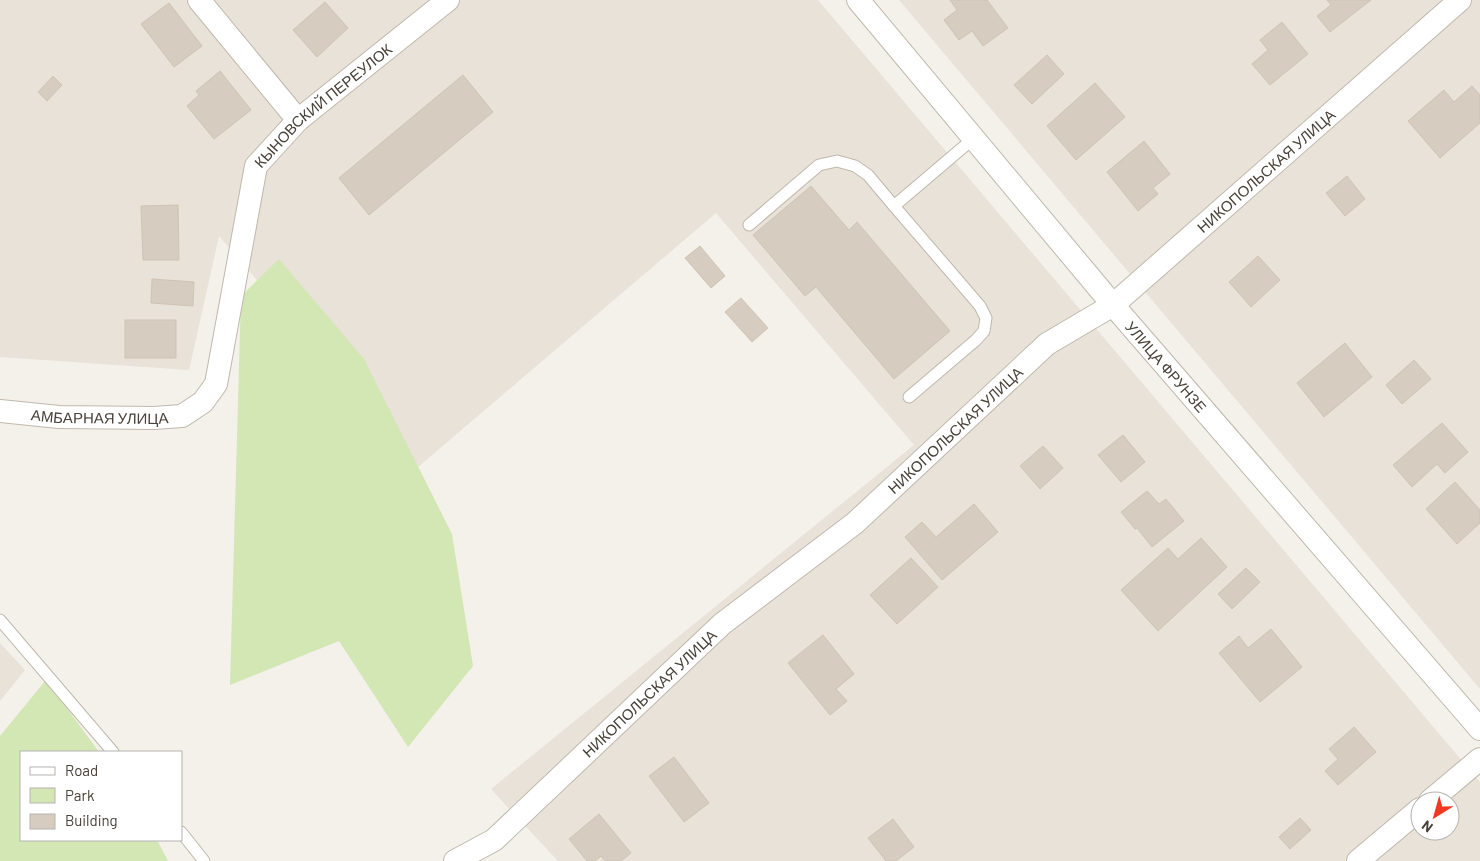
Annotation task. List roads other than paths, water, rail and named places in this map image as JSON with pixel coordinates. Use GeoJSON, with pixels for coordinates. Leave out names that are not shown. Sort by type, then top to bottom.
{"type":"FeatureCollection","features":[{"type":"Feature","properties":{"kind":"street"},"geometry":{"type":"LineString","coordinates":[[199,0],[298,120]]}},
{"type":"Feature","properties":{"kind":"street","name":"КЫНОВСКИЙ ПЕРЕУЛОК"},"geometry":{"type":"LineString","coordinates":[[216,384],[256,166],[298,120],[448,0]]}},
{"type":"Feature","properties":{"kind":"street","name":"НИКОПОЛЬСКАЯ УЛИЦА"},"geometry":{"type":"LineString","coordinates":[[454,861],[494,840],[722,624],[855,523],[1046,344],[1113,305],[1460,0]]}},
{"type":"Feature","properties":{"kind":"street","name":"УЛИЦА ФРУНЗЕ"},"geometry":{"type":"LineString","coordinates":[[861,1],[1113,305],[1480,729]]}},
{"type":"Feature","properties":{"kind":"street","name":"АМБАРНАЯ УЛИЦА"},"geometry":{"type":"LineString","coordinates":[[0,411],[59,417],[154,418],[182,416],[202,402],[216,384]]}},
{"type":"Feature","properties":{"kind":"street"},"geometry":{"type":"LineString","coordinates":[[1442,791],[1480,758]]}},
{"type":"Feature","properties":{"kind":"street"},"geometry":{"type":"LineString","coordinates":[[1358,861],[1410,817]]}},
{"type":"Feature","properties":{"kind":"lane"},"geometry":{"type":"LineString","coordinates":[[894,206],[974,138]]}},
{"type":"Feature","properties":{"kind":"lane"},"geometry":{"type":"LineString","coordinates":[[748,226],[819,165],[836,161],[855,166],[868,175],[980,306],[986,318],[984,331],[976,340],[909,397]]}},
{"type":"Feature","properties":{"kind":"lane"},"geometry":{"type":"LineString","coordinates":[[0,620],[112,751]]}},
{"type":"Feature","properties":{"kind":"lane"},"geometry":{"type":"LineString","coordinates":[[182,833],[204,861]]}}]}
